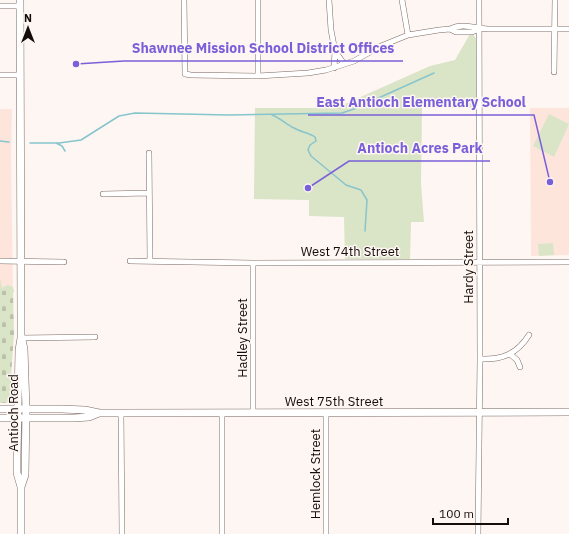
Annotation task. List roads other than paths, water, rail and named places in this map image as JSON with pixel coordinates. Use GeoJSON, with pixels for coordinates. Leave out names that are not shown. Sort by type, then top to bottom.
{"type":"FeatureCollection","features":[{"type":"Feature","properties":{"kind":"main road","name":"Antioch Road"},"geometry":{"type":"LineString","coordinates":[[20,3],[21,338],[19,350],[17,473],[21,488],[21,534]]}},
{"type":"Feature","properties":{"kind":"main road","name":"Antioch Road"},"geometry":{"type":"LineString","coordinates":[[21,338],[24,349],[26,409],[25,475],[21,488]]}},
{"type":"Feature","properties":{"kind":"main road","name":"West 75th Street"},"geometry":{"type":"LineString","coordinates":[[0,409],[84,410],[99,413],[569,412]]}},
{"type":"Feature","properties":{"kind":"main road","name":"West 75th Street"},"geometry":{"type":"LineString","coordinates":[[0,418],[74,418],[89,417],[99,413]]}},
{"type":"Feature","properties":{"kind":"street"},"geometry":{"type":"LineString","coordinates":[[184,0],[185,74],[258,76],[308,73],[334,68],[354,61],[386,44],[408,36],[439,30],[450,29],[456,32],[472,32],[479,29],[569,29]]}},
{"type":"Feature","properties":{"kind":"street"},"geometry":{"type":"LineString","coordinates":[[258,0],[258,76]]}},
{"type":"Feature","properties":{"kind":"street"},"geometry":{"type":"LineString","coordinates":[[329,0],[331,30],[335,51],[334,68]]}},
{"type":"Feature","properties":{"kind":"street"},"geometry":{"type":"LineString","coordinates":[[402,0],[408,36]]}},
{"type":"Feature","properties":{"kind":"street","name":"Hardy Street"},"geometry":{"type":"LineString","coordinates":[[478,534],[480,359],[479,0]]}},
{"type":"Feature","properties":{"kind":"street"},"geometry":{"type":"LineString","coordinates":[[554,0],[554,72]]}},
{"type":"Feature","properties":{"kind":"street"},"geometry":{"type":"LineString","coordinates":[[0,6],[20,3]]}},
{"type":"Feature","properties":{"kind":"street"},"geometry":{"type":"LineString","coordinates":[[335,51],[344,64]]}},
{"type":"Feature","properties":{"kind":"street"},"geometry":{"type":"LineString","coordinates":[[0,75],[20,75]]}},
{"type":"Feature","properties":{"kind":"street"},"geometry":{"type":"LineString","coordinates":[[149,153],[150,261]]}},
{"type":"Feature","properties":{"kind":"street"},"geometry":{"type":"LineString","coordinates":[[104,194],[149,193]]}},
{"type":"Feature","properties":{"kind":"street"},"geometry":{"type":"LineString","coordinates":[[0,261],[64,262]]}},
{"type":"Feature","properties":{"kind":"street","name":"West 74th Street"},"geometry":{"type":"LineString","coordinates":[[130,261],[253,263],[569,262]]}},
{"type":"Feature","properties":{"kind":"street","name":"Hadley Street"},"geometry":{"type":"LineString","coordinates":[[253,263],[253,413]]}},
{"type":"Feature","properties":{"kind":"street"},"geometry":{"type":"LineString","coordinates":[[480,359],[498,358],[510,354],[518,349],[530,335]]}},
{"type":"Feature","properties":{"kind":"street"},"geometry":{"type":"LineString","coordinates":[[21,338],[95,337]]}},
{"type":"Feature","properties":{"kind":"street"},"geometry":{"type":"LineString","coordinates":[[510,354],[517,360],[520,367]]}},
{"type":"Feature","properties":{"kind":"street"},"geometry":{"type":"LineString","coordinates":[[121,413],[122,534]]}},
{"type":"Feature","properties":{"kind":"street"},"geometry":{"type":"LineString","coordinates":[[222,413],[222,534]]}},
{"type":"Feature","properties":{"kind":"street","name":"Hemlock Street"},"geometry":{"type":"LineString","coordinates":[[326,413],[326,534]]}},
{"type":"Feature","properties":{"kind":"waterway"},"geometry":{"type":"LineString","coordinates":[[30,143],[59,143],[81,140],[119,116],[135,113],[229,115],[342,113],[434,73]]}},
{"type":"Feature","properties":{"kind":"waterway"},"geometry":{"type":"LineString","coordinates":[[272,115],[315,137],[316,141],[310,145],[308,150],[311,156],[346,185],[361,190],[367,200],[365,231]]}},
{"type":"Feature","properties":{"kind":"waterway"},"geometry":{"type":"LineString","coordinates":[[0,141],[9,142]]}},
{"type":"Feature","properties":{"kind":"waterway"},"geometry":{"type":"LineString","coordinates":[[56,143],[62,146],[65,151]]}},
{"type":"Feature","properties":{"kind":"place","name":"Shawnee Mission School District Offices"},"geometry":{"type":"Point","coordinates":[76,64]}},
{"type":"Feature","properties":{"kind":"place","name":"East Antioch Elementary School"},"geometry":{"type":"Point","coordinates":[550,182]}},
{"type":"Feature","properties":{"kind":"place","name":"Antioch Acres Park"},"geometry":{"type":"Point","coordinates":[308,188]}}]}
